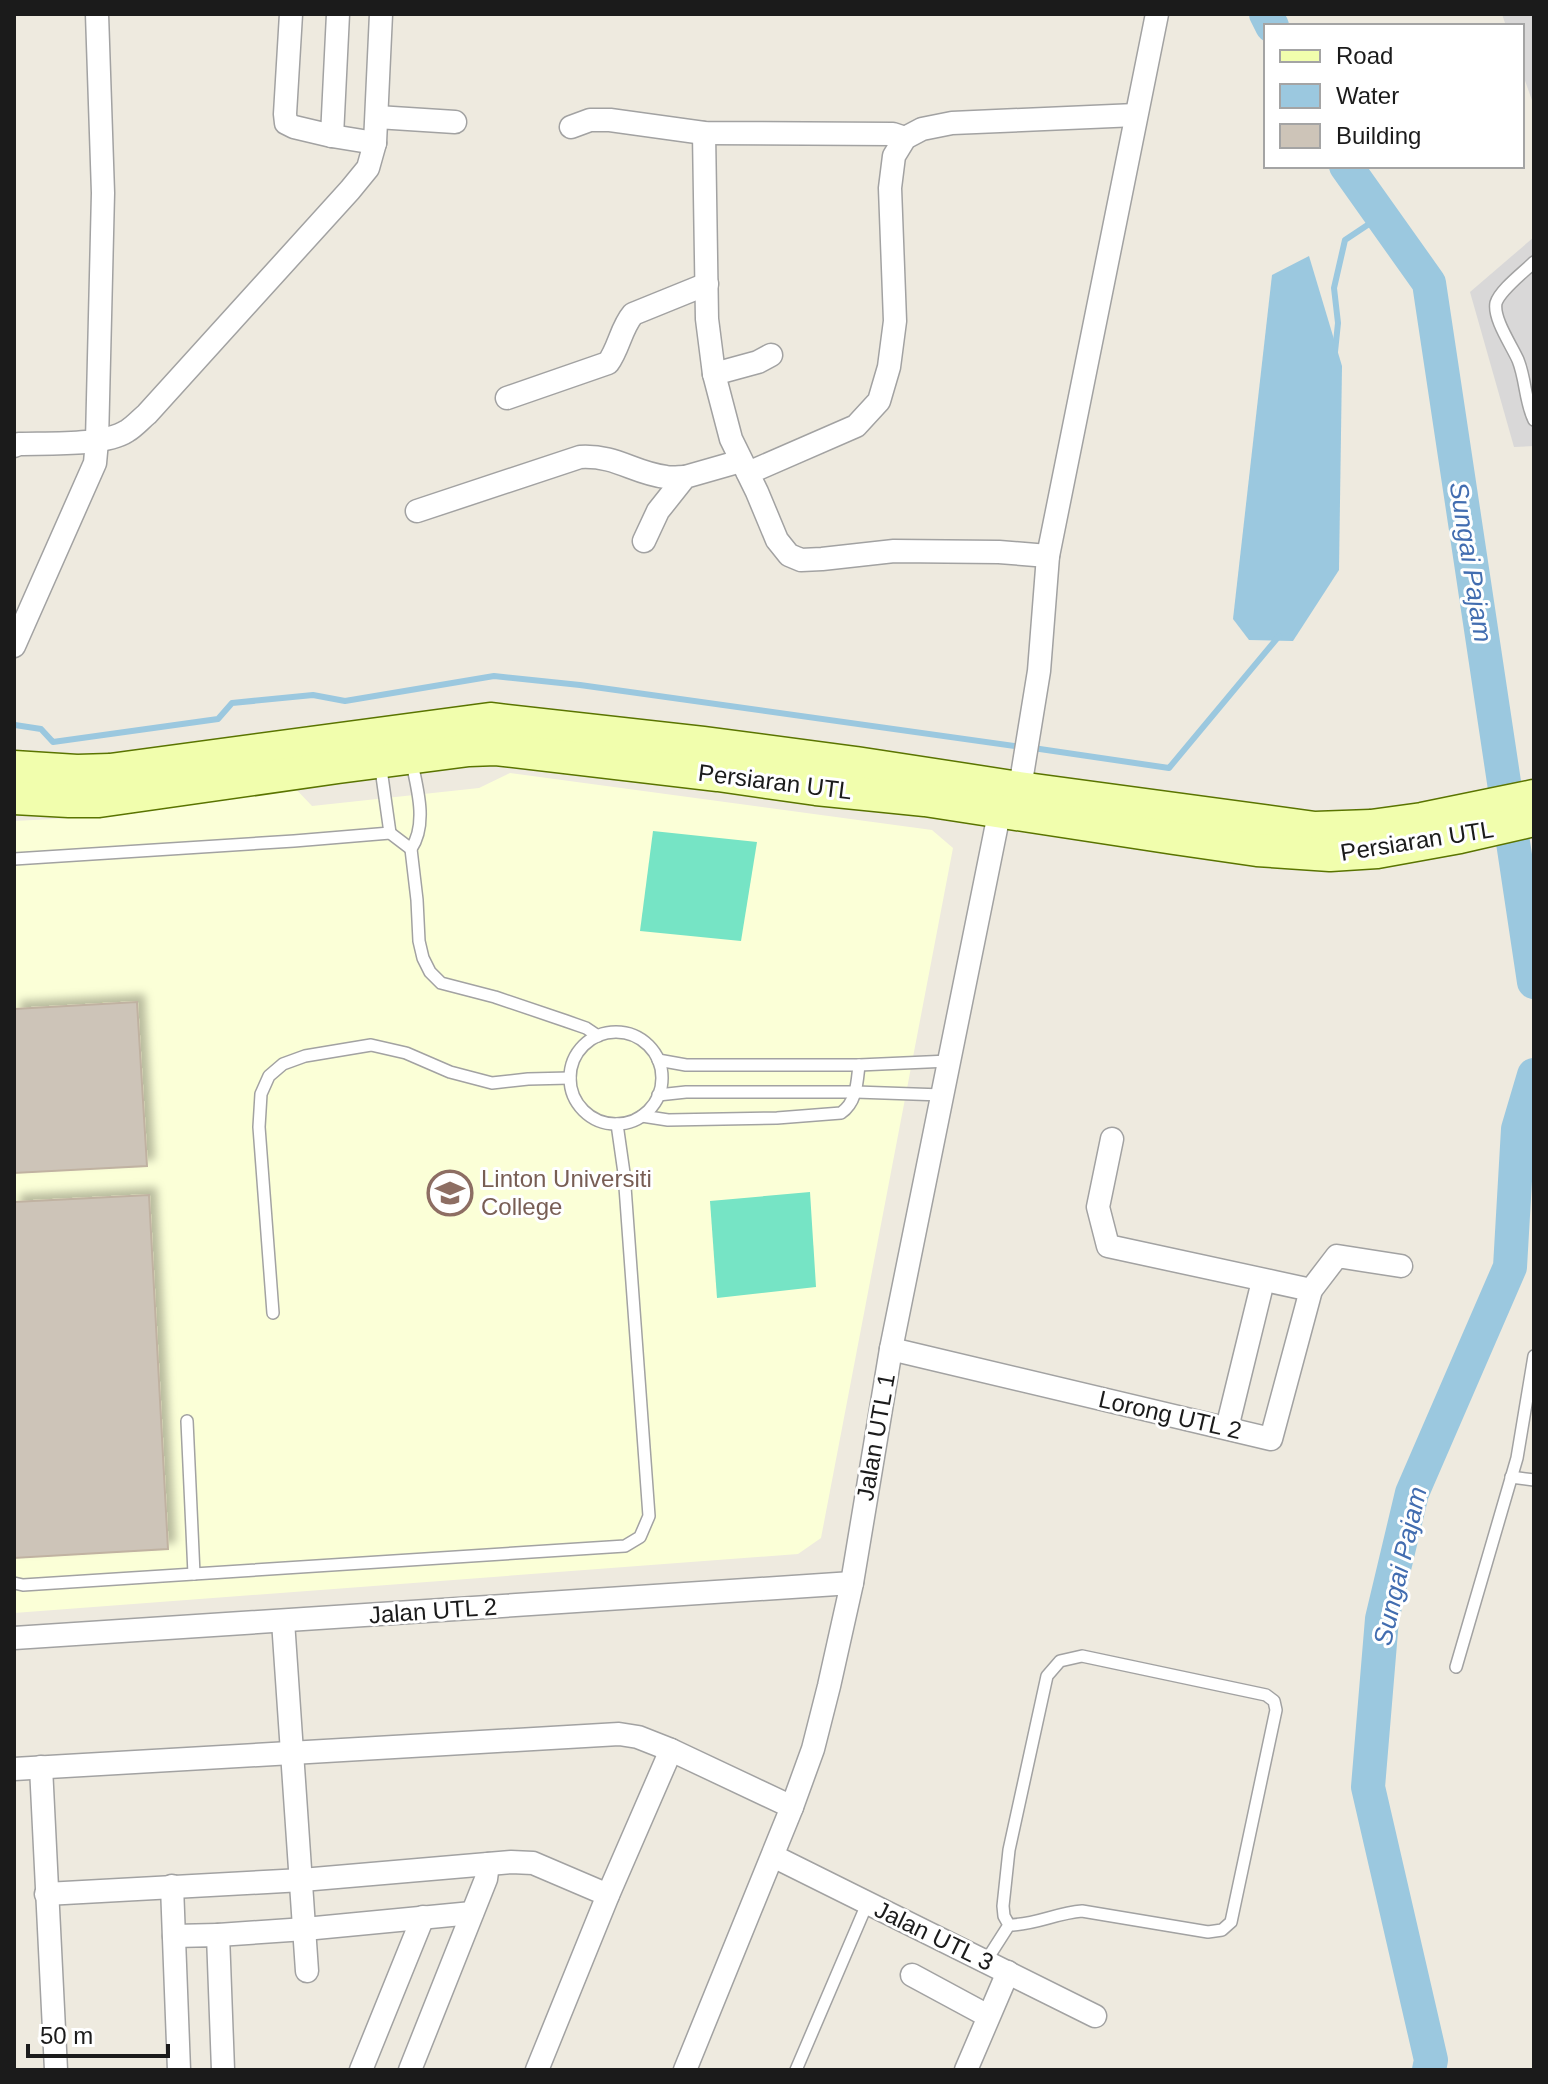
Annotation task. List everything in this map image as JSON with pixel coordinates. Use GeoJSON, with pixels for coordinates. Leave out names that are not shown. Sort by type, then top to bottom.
{"type":"FeatureCollection","features":[{"type":"Feature","properties":{"kind":"street"},"geometry":{"type":"LineString","coordinates":[[14,646],[95,463],[103,193],[97,14]]}},
{"type":"Feature","properties":{"kind":"street"},"geometry":{"type":"LineString","coordinates":[[291,14],[286,123],[332,136],[375,143]]}},
{"type":"Feature","properties":{"kind":"street"},"geometry":{"type":"LineString","coordinates":[[332,136],[338,14]]}},
{"type":"Feature","properties":{"kind":"street"},"geometry":{"type":"LineString","coordinates":[[14,446],[97,441],[128,431],[147,414],[350,190],[368,168],[375,143],[381,14]]}},
{"type":"Feature","properties":{"kind":"street","name":"Jalan UTL 1"},"geometry":{"type":"LineString","coordinates":[[685,2070],[773,1856],[813,1749],[852,1583],[891,1349],[949,1061],[1030,728],[1039,671],[1048,556],[1157,14]]}},
{"type":"Feature","properties":{"kind":"street"},"geometry":{"type":"LineString","coordinates":[[417,511],[580,457],[616,460],[667,478],[685,477],[744,467],[856,426],[879,401],[889,367],[895,321],[890,188],[894,156],[905,138],[922,129],[952,123],[1136,115]]}},
{"type":"Feature","properties":{"kind":"street"},"geometry":{"type":"LineString","coordinates":[[377,117],[455,122]]}},
{"type":"Feature","properties":{"kind":"street"},"geometry":{"type":"LineString","coordinates":[[571,127],[590,120],[610,120],[704,133],[893,134],[905,138]]}},
{"type":"Feature","properties":{"kind":"street"},"geometry":{"type":"LineString","coordinates":[[704,133],[707,319],[714,374],[731,439],[777,540],[789,555],[801,560],[894,551],[999,552],[1048,556]]}},
{"type":"Feature","properties":{"kind":"street"},"geometry":{"type":"LineString","coordinates":[[507,398],[608,363],[633,314],[707,284]]}},
{"type":"Feature","properties":{"kind":"street"},"geometry":{"type":"LineString","coordinates":[[714,374],[758,362],[771,355]]}},
{"type":"Feature","properties":{"kind":"street"},"geometry":{"type":"LineString","coordinates":[[644,541],[658,511],[685,477]]}},
{"type":"Feature","properties":{"kind":"street","name":"Persiaran UTL"},"geometry":{"type":"LineString","coordinates":[[14,767],[110,770],[490,719],[795,755],[1012,793],[1315,828],[1534,820]]}},
{"type":"Feature","properties":{"kind":"street","name":"Persiaran UTL"},"geometry":{"type":"LineString","coordinates":[[14,798],[99,801],[469,750],[516,750],[925,800],[1012,793]]}},
{"type":"Feature","properties":{"kind":"street","name":"Persiaran UTL"},"geometry":{"type":"LineString","coordinates":[[1459,825],[1534,796]]}},
{"type":"Feature","properties":{"kind":"street"},"geometry":{"type":"LineString","coordinates":[[1112,1139],[1098,1207],[1108,1246],[1311,1290],[1337,1256],[1401,1266]]}},
{"type":"Feature","properties":{"kind":"street"},"geometry":{"type":"LineString","coordinates":[[1227,1428],[1263,1281]]}},
{"type":"Feature","properties":{"kind":"street","name":"Lorong UTL 2"},"geometry":{"type":"LineString","coordinates":[[891,1349],[1271,1439],[1311,1290]]}},
{"type":"Feature","properties":{"kind":"street","name":"Jalan UTL 2"},"geometry":{"type":"LineString","coordinates":[[14,1638],[852,1583]]}},
{"type":"Feature","properties":{"kind":"street"},"geometry":{"type":"LineString","coordinates":[[283,1621],[307,1971]]}},
{"type":"Feature","properties":{"kind":"street"},"geometry":{"type":"LineString","coordinates":[[14,1769],[608,1734],[638,1737],[671,1750],[792,1807]]}},
{"type":"Feature","properties":{"kind":"street"},"geometry":{"type":"LineString","coordinates":[[537,2070],[671,1750]]}},
{"type":"Feature","properties":{"kind":"street"},"geometry":{"type":"LineString","coordinates":[[41,1767],[56,2070]]}},
{"type":"Feature","properties":{"kind":"street","name":"Jalan UTL 3"},"geometry":{"type":"LineString","coordinates":[[773,1856],[1095,2016]]}},
{"type":"Feature","properties":{"kind":"street"},"geometry":{"type":"LineString","coordinates":[[46,1894],[533,1863],[608,1895]]}},
{"type":"Feature","properties":{"kind":"street"},"geometry":{"type":"LineString","coordinates":[[410,2070],[486,1879],[488,1864]]}},
{"type":"Feature","properties":{"kind":"street"},"geometry":{"type":"LineString","coordinates":[[172,1886],[179,2070]]}},
{"type":"Feature","properties":{"kind":"street"},"geometry":{"type":"LineString","coordinates":[[174,1936],[305,1929],[472,1913]]}},
{"type":"Feature","properties":{"kind":"street"},"geometry":{"type":"LineString","coordinates":[[361,2070],[423,1917]]}},
{"type":"Feature","properties":{"kind":"street"},"geometry":{"type":"LineString","coordinates":[[218,1935],[223,2070]]}},
{"type":"Feature","properties":{"kind":"street"},"geometry":{"type":"LineString","coordinates":[[966,2070],[1008,1972]]}},
{"type":"Feature","properties":{"kind":"street"},"geometry":{"type":"LineString","coordinates":[[912,1975],[988,2016]]}},
{"type":"Feature","properties":{"kind":"lane"},"geometry":{"type":"LineString","coordinates":[[1534,262],[1503,292],[1497,300],[1496,309],[1519,362],[1534,420]]}},
{"type":"Feature","properties":{"kind":"lane"},"geometry":{"type":"LineString","coordinates":[[390,833],[396,760]]}},
{"type":"Feature","properties":{"kind":"lane"},"geometry":{"type":"LineString","coordinates":[[396,760],[419,803],[420,827],[411,849],[419,941],[430,972],[441,983],[495,997],[586,1028],[598,1036]]}},
{"type":"Feature","properties":{"kind":"lane"},"geometry":{"type":"LineString","coordinates":[[14,859],[390,833],[411,849]]}},
{"type":"Feature","properties":{"kind":"lane"},"geometry":{"type":"LineString","coordinates":[[612,1032],[639,1038],[658,1060],[662,1083],[658,1095],[652,1107],[630,1122],[602,1122],[579,1105],[573,1092],[570,1078],[572,1065],[578,1053],[598,1036],[612,1032]]}},
{"type":"Feature","properties":{"kind":"lane"},"geometry":{"type":"LineString","coordinates":[[273,1313],[259,1127],[261,1094],[269,1076],[283,1064],[305,1056],[371,1045],[406,1053],[450,1072],[492,1083],[570,1078]]}},
{"type":"Feature","properties":{"kind":"lane"},"geometry":{"type":"LineString","coordinates":[[658,1060],[686,1065],[859,1065],[949,1061]]}},
{"type":"Feature","properties":{"kind":"lane"},"geometry":{"type":"LineString","coordinates":[[642,1116],[668,1120],[833,1115],[848,1108],[856,1092],[859,1065]]}},
{"type":"Feature","properties":{"kind":"lane"},"geometry":{"type":"LineString","coordinates":[[658,1095],[686,1092],[942,1095]]}},
{"type":"Feature","properties":{"kind":"lane"},"geometry":{"type":"LineString","coordinates":[[14,1583],[23,1585],[625,1546],[640,1537],[649,1516],[624,1173],[617,1124]]}},
{"type":"Feature","properties":{"kind":"lane"},"geometry":{"type":"LineString","coordinates":[[1456,1667],[1517,1458],[1534,1356]]}},
{"type":"Feature","properties":{"kind":"lane"},"geometry":{"type":"LineString","coordinates":[[187,1421],[194,1574]]}},
{"type":"Feature","properties":{"kind":"lane"},"geometry":{"type":"LineString","coordinates":[[1511,1477],[1534,1480]]}},
{"type":"Feature","properties":{"kind":"lane"},"geometry":{"type":"LineString","coordinates":[[1082,1656],[1266,1695],[1274,1701],[1276,1710],[1231,1922],[1222,1930],[1208,1932],[1082,1911],[1065,1912],[1023,1925],[1009,1925],[1003,1906],[1009,1850],[1047,1676],[1060,1661],[1082,1656]]}},
{"type":"Feature","properties":{"kind":"lane"},"geometry":{"type":"LineString","coordinates":[[796,2070],[867,1904]]}},
{"type":"Feature","properties":{"kind":"lane"},"geometry":{"type":"LineString","coordinates":[[986,1961],[1009,1925]]}},
{"type":"Feature","properties":{"kind":"shaded area"},"geometry":{"type":"Polygon","coordinates":[[[1502,14],[1534,14],[1534,106],[1524,78],[1524,24],[1505,24],[1502,14]]]}},
{"type":"Feature","properties":{"kind":"shaded area"},"geometry":{"type":"Polygon","coordinates":[[[1534,237],[1534,446],[1514,447],[1470,292],[1534,237]]]}},
{"type":"Feature","properties":{"kind":"shaded area","name":"Linton Universiti College"},"geometry":{"type":"Polygon","coordinates":[[[510,773],[932,830],[953,848],[821,1538],[798,1554],[14,1613],[14,821],[92,817],[292,785],[312,806],[479,788],[510,773]]]}},
{"type":"Feature","properties":{"kind":"green space"},"geometry":{"type":"Polygon","coordinates":[[[653,831],[757,842],[741,941],[640,931],[653,831]]]}},
{"type":"Feature","properties":{"kind":"green space"},"geometry":{"type":"Polygon","coordinates":[[[810,1192],[816,1287],[717,1298],[710,1201],[810,1192]]]}},
{"type":"Feature","properties":{"kind":"water"},"geometry":{"type":"Polygon","coordinates":[[[1309,256],[1342,366],[1339,570],[1293,641],[1249,640],[1233,619],[1272,275],[1309,256]]]}},
{"type":"Feature","properties":{"kind":"building"},"geometry":{"type":"Polygon","coordinates":[[[137,1002],[147,1166],[14,1173],[14,1009],[137,1002]]]}},
{"type":"Feature","properties":{"kind":"building"},"geometry":{"type":"Polygon","coordinates":[[[149,1195],[168,1549],[14,1558],[14,1202],[149,1195]]]}},
{"type":"Feature","properties":{"kind":"waterway","name":"Sungai Pajam"},"geometry":{"type":"LineString","coordinates":[[1266,14],[1271,24]]}},
{"type":"Feature","properties":{"kind":"waterway","name":"Sungai Pajam"},"geometry":{"type":"LineString","coordinates":[[1347,168],[1429,283],[1534,982]]}},
{"type":"Feature","properties":{"kind":"waterway"},"geometry":{"type":"LineString","coordinates":[[1335,352],[1338,323],[1334,288],[1345,240],[1381,216]]}},
{"type":"Feature","properties":{"kind":"waterway"},"geometry":{"type":"LineString","coordinates":[[1033,748],[1169,768],[1279,636]]}},
{"type":"Feature","properties":{"kind":"waterway"},"geometry":{"type":"LineString","coordinates":[[15,725],[41,729],[53,742],[218,719],[232,703],[313,695],[345,701],[494,676],[580,685],[1022,747]]}},
{"type":"Feature","properties":{"kind":"waterway","name":"Sungai Pajam"},"geometry":{"type":"LineString","coordinates":[[1429,2070],[1431,2060],[1368,1787],[1382,1619],[1412,1493],[1510,1267],[1518,1129],[1534,1075]]}},
{"type":"Feature","properties":{"kind":"place","name":"Linton Universiti College"},"geometry":{"type":"Point","coordinates":[450,1193]}}]}
